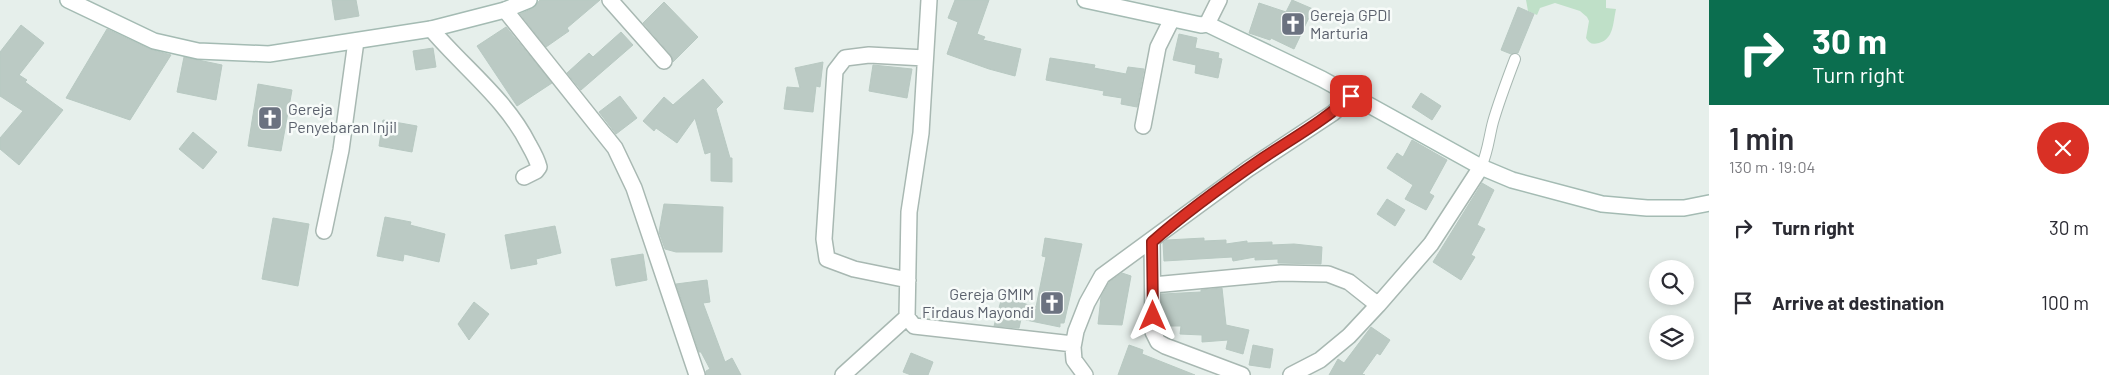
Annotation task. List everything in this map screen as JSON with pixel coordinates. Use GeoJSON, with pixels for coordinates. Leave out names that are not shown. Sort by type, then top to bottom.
{"type":"FeatureCollection","features":[{"type":"Feature","properties":{"kind":"street"},"geometry":{"type":"LineString","coordinates":[[68,0],[154,41],[198,52],[270,54],[431,29],[505,10],[528,0]]}},
{"type":"Feature","properties":{"kind":"street"},"geometry":{"type":"LineString","coordinates":[[610,0],[664,61]]}},
{"type":"Feature","properties":{"kind":"street"},"geometry":{"type":"LineString","coordinates":[[929,0],[921,133],[909,212],[907,317],[914,326],[1073,344]]}},
{"type":"Feature","properties":{"kind":"street"},"geometry":{"type":"LineString","coordinates":[[1085,0],[1172,19],[1207,24],[1278,57],[1481,167],[1512,180],[1602,204],[1647,208],[1684,208],[1709,203]]}},
{"type":"Feature","properties":{"kind":"street"},"geometry":{"type":"LineString","coordinates":[[1207,24],[1219,0]]}},
{"type":"Feature","properties":{"kind":"street"},"geometry":{"type":"LineString","coordinates":[[505,10],[615,148],[625,166],[697,375]]}},
{"type":"Feature","properties":{"kind":"street"},"geometry":{"type":"LineString","coordinates":[[1143,126],[1158,46],[1172,19]]}},
{"type":"Feature","properties":{"kind":"street"},"geometry":{"type":"LineString","coordinates":[[431,29],[450,52],[480,79],[524,134],[539,167],[536,171],[524,177]]}},
{"type":"Feature","properties":{"kind":"street"},"geometry":{"type":"LineString","coordinates":[[324,231],[341,150],[356,40]]}},
{"type":"Feature","properties":{"kind":"street"},"geometry":{"type":"LineString","coordinates":[[908,280],[854,269],[827,259],[824,239],[835,71],[845,58],[869,55],[925,58]]}},
{"type":"Feature","properties":{"kind":"street"},"geometry":{"type":"LineString","coordinates":[[1085,375],[1074,360],[1073,344],[1087,303],[1098,281],[1109,270],[1152,242],[1173,223],[1248,168],[1327,117],[1351,96]]}},
{"type":"Feature","properties":{"kind":"street"},"geometry":{"type":"LineString","coordinates":[[1291,375],[1320,360],[1349,336],[1378,305],[1431,244],[1481,167]]}},
{"type":"Feature","properties":{"kind":"street"},"geometry":{"type":"LineString","coordinates":[[1152,242],[1153,332],[1158,342],[1242,375]]}},
{"type":"Feature","properties":{"kind":"street"},"geometry":{"type":"LineString","coordinates":[[1153,285],[1281,273],[1328,274],[1349,282],[1378,305]]}},
{"type":"Feature","properties":{"kind":"street"},"geometry":{"type":"LineString","coordinates":[[843,375],[907,317]]}},
{"type":"Feature","properties":{"kind":"lane"},"geometry":{"type":"LineString","coordinates":[[1481,167],[1506,82],[1515,60]]}},
{"type":"Feature","properties":{"kind":"green space"},"geometry":{"type":"Polygon","coordinates":[[[1526,0],[1606,0],[1606,8],[1616,9],[1612,29],[1608,38],[1604,41],[1597,44],[1591,43],[1586,38],[1589,21],[1580,11],[1555,3],[1540,8],[1537,15],[1528,11],[1526,0]]]}},
{"type":"Feature","properties":{"kind":"building"},"geometry":{"type":"Polygon","coordinates":[[[332,0],[356,0],[359,16],[335,20],[332,0]]]}},
{"type":"Feature","properties":{"kind":"building"},"geometry":{"type":"Polygon","coordinates":[[[540,0],[600,0],[567,28],[569,31],[546,47],[520,14],[533,8],[540,0]]]}},
{"type":"Feature","properties":{"kind":"building"},"geometry":{"type":"Polygon","coordinates":[[[955,0],[989,0],[977,34],[985,37],[983,40],[1021,49],[1015,76],[947,54],[958,22],[948,18],[955,0]]]}},
{"type":"Feature","properties":{"kind":"building"},"geometry":{"type":"Polygon","coordinates":[[[1292,0],[1313,9],[1294,49],[1271,38],[1270,40],[1249,33],[1259,3],[1286,12],[1292,0]]]}},
{"type":"Feature","properties":{"kind":"building"},"geometry":{"type":"Polygon","coordinates":[[[664,2],[698,37],[673,62],[671,55],[643,23],[664,2]]]}},
{"type":"Feature","properties":{"kind":"building"},"geometry":{"type":"Polygon","coordinates":[[[1518,7],[1534,14],[1518,53],[1511,54],[1501,50],[1518,7]]]}},
{"type":"Feature","properties":{"kind":"building"},"geometry":{"type":"Polygon","coordinates":[[[21,25],[44,43],[19,75],[27,80],[25,82],[63,110],[19,165],[0,149],[0,138],[23,111],[0,96],[0,52],[21,25]]]}},
{"type":"Feature","properties":{"kind":"building"},"geometry":{"type":"Polygon","coordinates":[[[506,27],[552,83],[517,106],[477,46],[506,27]]]}},
{"type":"Feature","properties":{"kind":"building"},"geometry":{"type":"Polygon","coordinates":[[[107,29],[150,49],[171,55],[130,120],[66,98],[107,29]]]}},
{"type":"Feature","properties":{"kind":"building"},"geometry":{"type":"Polygon","coordinates":[[[621,32],[633,45],[581,90],[567,73],[589,53],[593,57],[621,32]]]}},
{"type":"Feature","properties":{"kind":"building"},"geometry":{"type":"Polygon","coordinates":[[[1179,34],[1197,38],[1195,48],[1219,53],[1218,58],[1222,59],[1218,78],[1195,73],[1196,65],[1173,60],[1179,34]]]}},
{"type":"Feature","properties":{"kind":"building"},"geometry":{"type":"Polygon","coordinates":[[[433,48],[436,67],[416,70],[413,51],[433,48]]]}},
{"type":"Feature","properties":{"kind":"building"},"geometry":{"type":"Polygon","coordinates":[[[184,57],[222,65],[216,100],[177,92],[184,57]]]}},
{"type":"Feature","properties":{"kind":"building"},"geometry":{"type":"Polygon","coordinates":[[[1050,58],[1095,65],[1094,68],[1126,74],[1128,67],[1144,69],[1137,107],[1121,104],[1122,98],[1103,95],[1104,91],[1046,80],[1050,58]]]}},
{"type":"Feature","properties":{"kind":"building"},"geometry":{"type":"Polygon","coordinates":[[[823,62],[820,87],[816,86],[813,112],[784,109],[787,87],[800,88],[795,68],[823,62]]]}},
{"type":"Feature","properties":{"kind":"building"},"geometry":{"type":"Polygon","coordinates":[[[873,65],[912,69],[907,98],[869,91],[873,65]]]}},
{"type":"Feature","properties":{"kind":"building"},"geometry":{"type":"Polygon","coordinates":[[[703,79],[723,102],[716,109],[730,158],[732,158],[732,182],[711,181],[711,152],[705,154],[695,118],[677,143],[656,128],[654,131],[643,121],[664,97],[673,105],[703,79]]]}},
{"type":"Feature","properties":{"kind":"building","name":"Gereja Penyebaran Injil"},"geometry":{"type":"Polygon","coordinates":[[[258,84],[292,90],[281,151],[248,146],[258,84]]]}},
{"type":"Feature","properties":{"kind":"building"},"geometry":{"type":"Polygon","coordinates":[[[1421,93],[1441,106],[1432,120],[1412,107],[1421,93]]]}},
{"type":"Feature","properties":{"kind":"building"},"geometry":{"type":"Polygon","coordinates":[[[620,96],[637,118],[616,134],[599,112],[620,96]]]}},
{"type":"Feature","properties":{"kind":"building"},"geometry":{"type":"Polygon","coordinates":[[[383,120],[417,126],[412,152],[379,146],[383,120]]]}},
{"type":"Feature","properties":{"kind":"building"},"geometry":{"type":"Polygon","coordinates":[[[193,132],[217,152],[203,169],[179,149],[193,132]]]}},
{"type":"Feature","properties":{"kind":"building"},"geometry":{"type":"Polygon","coordinates":[[[1412,140],[1447,160],[1429,193],[1434,196],[1426,210],[1405,199],[1413,185],[1387,168],[1397,153],[1403,157],[1412,140]]]}},
{"type":"Feature","properties":{"kind":"building"},"geometry":{"type":"Polygon","coordinates":[[[1482,183],[1494,190],[1477,225],[1485,229],[1471,255],[1475,257],[1461,280],[1433,262],[1482,183]]]}},
{"type":"Feature","properties":{"kind":"building"},"geometry":{"type":"Polygon","coordinates":[[[1387,199],[1405,210],[1395,226],[1377,214],[1387,199]]]}},
{"type":"Feature","properties":{"kind":"building"},"geometry":{"type":"Polygon","coordinates":[[[664,204],[723,207],[722,252],[676,252],[665,249],[659,232],[664,204]]]}},
{"type":"Feature","properties":{"kind":"building"},"geometry":{"type":"Polygon","coordinates":[[[385,217],[411,222],[410,225],[445,234],[439,262],[404,254],[403,261],[377,256],[385,217]]]}},
{"type":"Feature","properties":{"kind":"building"},"geometry":{"type":"Polygon","coordinates":[[[273,218],[309,224],[298,286],[262,279],[273,218]]]}},
{"type":"Feature","properties":{"kind":"building"},"geometry":{"type":"Polygon","coordinates":[[[555,226],[561,253],[536,259],[537,264],[511,269],[505,235],[555,226]]]}},
{"type":"Feature","properties":{"kind":"building"},"geometry":{"type":"Polygon","coordinates":[[[1045,238],[1082,244],[1064,323],[1060,323],[1060,327],[1021,319],[1019,328],[994,326],[1002,297],[1036,307],[1046,257],[1042,256],[1045,238]]]}},
{"type":"Feature","properties":{"kind":"building"},"geometry":{"type":"Polygon","coordinates":[[[1204,238],[1204,241],[1226,240],[1226,244],[1247,241],[1247,243],[1272,242],[1272,245],[1294,244],[1322,247],[1321,264],[1278,263],[1278,259],[1255,260],[1255,257],[1233,261],[1232,257],[1164,261],[1163,243],[1167,240],[1204,238]]]}},
{"type":"Feature","properties":{"kind":"building"},"geometry":{"type":"Polygon","coordinates":[[[643,254],[647,280],[616,286],[611,259],[643,254]]]}},
{"type":"Feature","properties":{"kind":"building"},"geometry":{"type":"Polygon","coordinates":[[[1122,273],[1131,276],[1122,325],[1098,324],[1101,297],[1109,282],[1122,273]]]}},
{"type":"Feature","properties":{"kind":"building"},"geometry":{"type":"Polygon","coordinates":[[[707,280],[710,302],[703,303],[725,362],[732,358],[741,375],[706,375],[706,371],[710,369],[701,352],[699,352],[676,284],[707,280]]]}},
{"type":"Feature","properties":{"kind":"building"},"geometry":{"type":"Polygon","coordinates":[[[1222,288],[1226,325],[1249,330],[1243,354],[1226,349],[1228,340],[1202,342],[1202,335],[1180,334],[1181,326],[1162,326],[1162,294],[1201,292],[1201,290],[1222,288]]]}},
{"type":"Feature","properties":{"kind":"building"},"geometry":{"type":"Polygon","coordinates":[[[474,302],[489,314],[469,340],[458,324],[474,302]]]}},
{"type":"Feature","properties":{"kind":"building"},"geometry":{"type":"Polygon","coordinates":[[[1371,327],[1390,340],[1380,355],[1377,353],[1362,374],[1365,375],[1329,375],[1338,359],[1344,363],[1371,327]]]}},
{"type":"Feature","properties":{"kind":"building"},"geometry":{"type":"Polygon","coordinates":[[[1129,345],[1143,350],[1142,354],[1195,375],[1118,375],[1129,345]]]}},
{"type":"Feature","properties":{"kind":"building"},"geometry":{"type":"Polygon","coordinates":[[[1253,345],[1273,349],[1270,368],[1249,365],[1253,345]]]}},
{"type":"Feature","properties":{"kind":"building"},"geometry":{"type":"Polygon","coordinates":[[[911,353],[933,362],[928,375],[911,375],[903,372],[911,353]]]}},
{"type":"Feature","properties":{"kind":"place","name":"Gereja GPDI Marturia"},"geometry":{"type":"Point","coordinates":[1293,24]}},
{"type":"Feature","properties":{"kind":"place","name":"Gereja Penyebaran Injil"},"geometry":{"type":"Point","coordinates":[270,118]}},
{"type":"Feature","properties":{"kind":"place","name":"Gereja GMIM Firdaus Mayondi"},"geometry":{"type":"Point","coordinates":[1052,303]}},
{"type":"Feature","properties":{"kind":"route"},"geometry":{"type":"LineString","coordinates":[[1153,316],[1152,242],[1173,223],[1248,168],[1333,113],[1351,96]]}}]}
